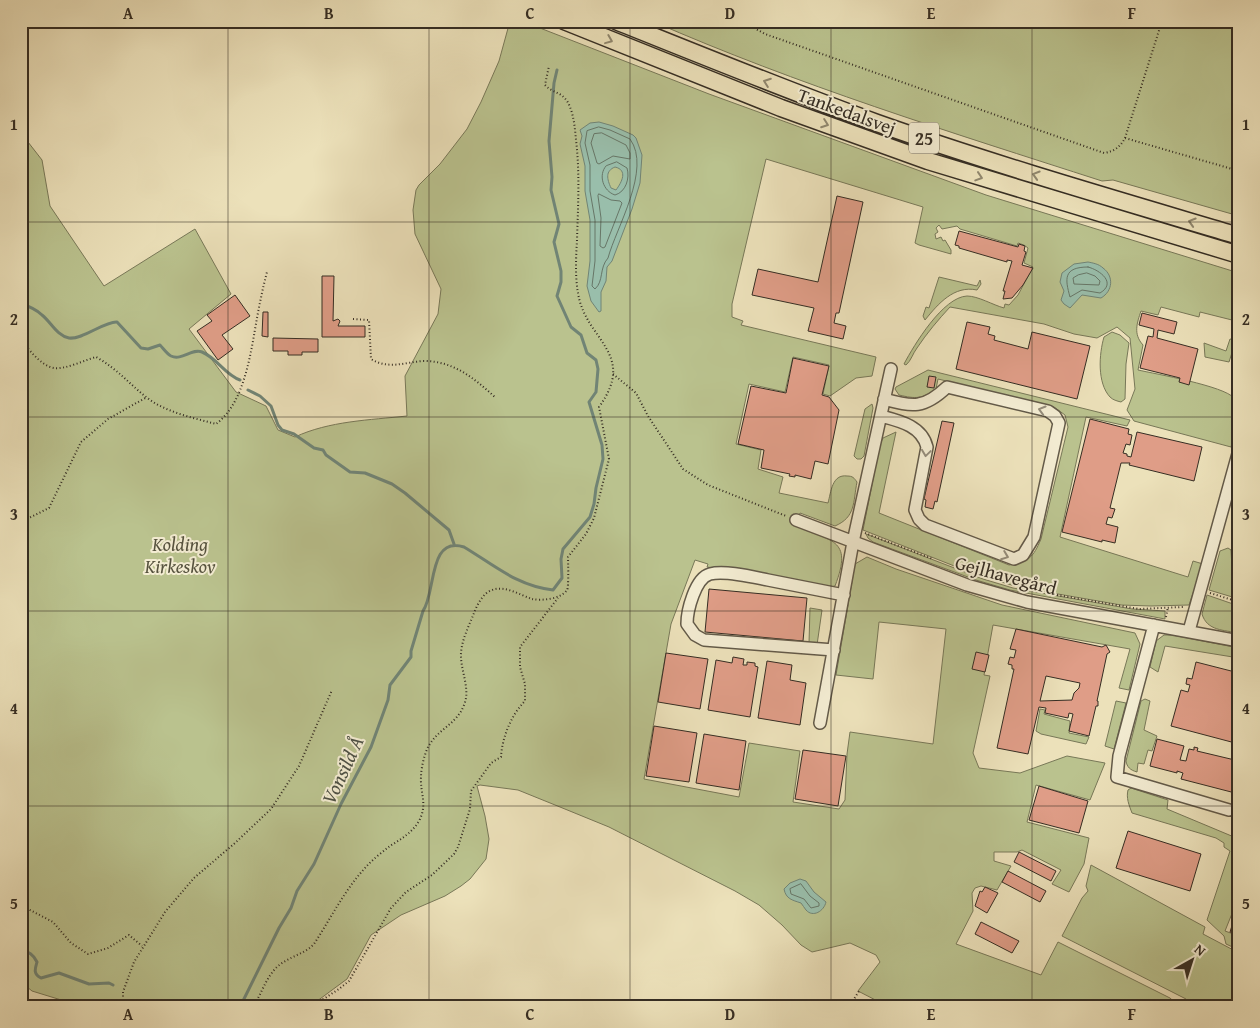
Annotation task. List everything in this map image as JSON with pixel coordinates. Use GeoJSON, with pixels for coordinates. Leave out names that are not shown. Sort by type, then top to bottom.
{"type":"FeatureCollection","features":[{"type":"Feature","properties":{"kind":"highway","name":"Tankedalsvej"},"geometry":{"type":"LineString","coordinates":[[564,21],[781,108],[928,161],[1239,255]]}},
{"type":"Feature","properties":{"kind":"highway","name":"Tankedalsvej"},"geometry":{"type":"LineString","coordinates":[[616,21],[751,76],[879,123],[1028,173],[1239,236]]}},
{"type":"Feature","properties":{"kind":"street"},"geometry":{"type":"LineString","coordinates":[[820,723],[853,542],[891,370]]}},
{"type":"Feature","properties":{"kind":"street"},"geometry":{"type":"LineString","coordinates":[[881,416],[899,420],[920,431],[925,438],[927,447],[915,510],[919,519],[925,525],[1014,559],[1023,555],[1034,537],[1059,423],[1055,416],[1048,411],[946,388],[926,403],[904,405],[884,399]]}},
{"type":"Feature","properties":{"kind":"street"},"geometry":{"type":"LineString","coordinates":[[1189,631],[1239,450]]}},
{"type":"Feature","properties":{"kind":"street","name":"Gejlhavegård"},"geometry":{"type":"LineString","coordinates":[[796,520],[967,585],[1027,602],[1239,641]]}},
{"type":"Feature","properties":{"kind":"street"},"geometry":{"type":"LineString","coordinates":[[834,650],[704,640],[695,635],[686,624],[687,611],[693,594],[705,577],[711,574],[735,574],[844,595]]}},
{"type":"Feature","properties":{"kind":"street"},"geometry":{"type":"LineString","coordinates":[[1154,625],[1119,756],[1117,777],[1229,810]]}},
{"type":"Feature","properties":{"kind":"path"},"geometry":{"type":"LineString","coordinates":[[751,21],[756,28],[765,34],[1104,153],[1113,152],[1121,145],[1125,138],[1162,21]]}},
{"type":"Feature","properties":{"kind":"path"},"geometry":{"type":"LineString","coordinates":[[311,1007],[349,981],[391,908],[406,892],[446,863],[458,847],[470,809],[471,791],[491,763],[501,757],[502,743],[518,708],[525,701],[525,684],[520,667],[520,648],[558,597],[567,590],[569,584],[567,576],[568,556],[586,534],[594,518],[605,477],[609,459],[598,407],[610,387],[613,374],[612,360],[602,340],[585,315],[578,295],[576,268],[579,166],[574,121],[570,106],[561,93],[547,88],[545,85],[549,66]]}},
{"type":"Feature","properties":{"kind":"path"},"geometry":{"type":"LineString","coordinates":[[1125,138],[1239,172]]}},
{"type":"Feature","properties":{"kind":"path"},"geometry":{"type":"LineString","coordinates":[[21,341],[40,360],[54,368],[96,357],[111,365],[147,397],[163,407],[216,424],[230,410],[248,369],[266,272]]}},
{"type":"Feature","properties":{"kind":"path"},"geometry":{"type":"LineString","coordinates":[[353,319],[369,320],[371,359],[380,365],[426,361],[449,365],[470,376],[496,398]]}},
{"type":"Feature","properties":{"kind":"path"},"geometry":{"type":"LineString","coordinates":[[21,356],[27,347]]}},
{"type":"Feature","properties":{"kind":"path"},"geometry":{"type":"LineString","coordinates":[[613,374],[636,393],[648,416],[683,469],[708,485],[796,520]]}},
{"type":"Feature","properties":{"kind":"path"},"geometry":{"type":"LineString","coordinates":[[27,519],[49,508],[81,442],[108,420],[147,397]]}},
{"type":"Feature","properties":{"kind":"path"},"geometry":{"type":"LineString","coordinates":[[856,529],[936,560]]}},
{"type":"Feature","properties":{"kind":"path"},"geometry":{"type":"LineString","coordinates":[[253,1007],[274,970],[288,960],[308,950],[314,944],[346,892],[366,868],[388,847],[408,834],[418,822],[423,810],[424,797],[420,777],[425,753],[436,735],[457,718],[466,703],[467,694],[461,653],[470,624],[482,598],[492,590],[506,590],[534,599],[558,597]]}},
{"type":"Feature","properties":{"kind":"path"},"geometry":{"type":"LineString","coordinates":[[1201,590],[1239,602]]}},
{"type":"Feature","properties":{"kind":"path"},"geometry":{"type":"LineString","coordinates":[[1052,594],[1139,609],[1174,606],[1196,607]]}},
{"type":"Feature","properties":{"kind":"path"},"geometry":{"type":"LineString","coordinates":[[123,1007],[122,992],[134,962],[165,912],[194,878],[271,809],[299,766],[332,690]]}},
{"type":"Feature","properties":{"kind":"path"},"geometry":{"type":"LineString","coordinates":[[21,904],[53,922],[71,943],[88,954],[108,948],[129,935],[143,946]]}},
{"type":"Feature","properties":{"kind":"path"},"geometry":{"type":"LineString","coordinates":[[849,1007],[860,991]]}},
{"type":"Feature","properties":{"kind":"green space","name":"Kolding Kirkeskov"},"geometry":{"type":"Polygon","coordinates":[[[510,21],[522,21],[709,94],[986,195],[1239,273],[1239,329],[1234,327],[1236,321],[1200,312],[1199,317],[1161,307],[1158,315],[1141,311],[1137,328],[1138,337],[1143,345],[1138,370],[1204,385],[1234,398],[1237,415],[1231,447],[1134,421],[1127,410],[1135,389],[1130,338],[1117,327],[1097,338],[1074,334],[1044,324],[950,307],[925,337],[908,363],[904,364],[930,323],[948,304],[958,298],[971,296],[1004,308],[1005,304],[1009,305],[1018,295],[1033,267],[1024,263],[1028,248],[1018,243],[1017,246],[960,229],[957,226],[942,229],[939,225],[936,228],[938,232],[935,234],[936,239],[941,237],[943,241],[945,240],[951,250],[951,254],[919,245],[915,243],[923,207],[766,159],[732,304],[732,317],[743,321],[741,325],[876,357],[872,376],[856,378],[830,396],[823,394],[829,365],[793,357],[785,392],[749,384],[736,444],[761,450],[758,469],[783,477],[779,493],[828,503],[835,481],[842,476],[849,476],[853,477],[857,482],[854,502],[847,518],[835,526],[800,513],[794,525],[828,539],[840,550],[842,558],[835,586],[830,587],[707,567],[708,564],[695,560],[671,624],[644,779],[739,797],[749,743],[800,751],[793,802],[839,809],[845,800],[850,732],[933,744],[946,629],[879,622],[873,679],[836,675],[855,564],[867,557],[896,569],[1002,605],[1135,633],[1140,644],[1129,690],[1119,688],[1130,649],[993,625],[984,675],[990,676],[973,753],[979,768],[1020,773],[1067,756],[1105,763],[1090,800],[1036,785],[1027,822],[1089,838],[1084,864],[1069,892],[1052,884],[1061,870],[1022,850],[1017,852],[994,852],[994,861],[1011,866],[997,890],[981,886],[975,888],[972,893],[973,911],[956,944],[1041,975],[1058,942],[1170,998],[1180,1007],[889,1007],[858,991],[880,962],[876,955],[850,943],[812,952],[801,945],[759,905],[609,827],[518,790],[480,785],[477,786],[489,839],[486,859],[470,879],[461,886],[445,896],[401,915],[371,935],[347,979],[309,1007],[84,1007],[32,991],[21,982],[21,133],[42,160],[50,206],[104,286],[195,229],[231,294],[189,329],[236,392],[266,406],[278,430],[295,437],[336,424],[407,416],[405,376],[438,314],[441,289],[415,234],[413,210],[416,190],[440,164],[467,129],[499,61],[510,21]]]}},
{"type":"Feature","properties":{"kind":"green space"},"geometry":{"type":"Polygon","coordinates":[[[652,21],[1239,21],[1239,216],[1113,180],[1102,181],[931,126],[818,87],[652,21]]]}},
{"type":"Feature","properties":{"kind":"green space"},"geometry":{"type":"Polygon","coordinates":[[[939,277],[977,286],[980,280],[981,284],[977,290],[961,290],[947,297],[925,320],[923,316],[926,307],[929,308],[939,277]]]}},
{"type":"Feature","properties":{"kind":"green space"},"geometry":{"type":"Polygon","coordinates":[[[1112,332],[1120,335],[1129,343],[1125,399],[1121,402],[1110,397],[1101,376],[1102,344],[1104,337],[1112,332]]]}},
{"type":"Feature","properties":{"kind":"green space"},"geometry":{"type":"Polygon","coordinates":[[[1230,339],[1236,340],[1229,362],[1205,357],[1204,343],[1226,351],[1230,339]]]}},
{"type":"Feature","properties":{"kind":"green space"},"geometry":{"type":"Polygon","coordinates":[[[928,370],[1130,420],[1127,426],[1086,417],[1060,537],[1188,577],[1193,561],[1203,564],[1189,605],[1121,605],[1018,587],[972,573],[863,530],[880,444],[883,438],[896,432],[879,513],[1009,565],[1030,558],[1041,539],[1068,427],[1065,415],[1054,407],[938,379],[936,389],[927,395],[910,397],[899,395],[895,389],[896,387],[928,370]]]}},
{"type":"Feature","properties":{"kind":"green space"},"geometry":{"type":"Polygon","coordinates":[[[872,404],[873,408],[864,456],[861,459],[857,459],[854,456],[865,409],[872,404]]]}},
{"type":"Feature","properties":{"kind":"green space"},"geometry":{"type":"Polygon","coordinates":[[[866,534],[983,579],[1013,588],[1132,609],[1165,611],[1165,619],[1010,590],[976,580],[873,542],[866,534]]]}},
{"type":"Feature","properties":{"kind":"green space"},"geometry":{"type":"Polygon","coordinates":[[[1228,548],[1231,550],[1234,578],[1239,586],[1239,599],[1209,590],[1220,551],[1228,548]]]}},
{"type":"Feature","properties":{"kind":"green space"},"geometry":{"type":"Polygon","coordinates":[[[1207,595],[1239,606],[1239,633],[1217,629],[1204,620],[1202,614],[1207,595]]]}},
{"type":"Feature","properties":{"kind":"green space"},"geometry":{"type":"Polygon","coordinates":[[[810,608],[822,610],[817,645],[809,643],[810,608]]]}},
{"type":"Feature","properties":{"kind":"green space"},"geometry":{"type":"Polygon","coordinates":[[[1164,635],[1239,648],[1239,658],[1165,646],[1158,672],[1150,667],[1156,641],[1164,635]]]}},
{"type":"Feature","properties":{"kind":"green space"},"geometry":{"type":"Polygon","coordinates":[[[1145,699],[1150,701],[1144,730],[1157,736],[1152,751],[1148,750],[1144,764],[1138,763],[1137,772],[1129,768],[1126,761],[1141,701],[1145,699]]]}},
{"type":"Feature","properties":{"kind":"green space"},"geometry":{"type":"Polygon","coordinates":[[[1116,701],[1126,703],[1114,749],[1105,746],[1116,701]]]}},
{"type":"Feature","properties":{"kind":"green space"},"geometry":{"type":"Polygon","coordinates":[[[1040,709],[1045,710],[1044,714],[1070,721],[1069,733],[1089,737],[1086,744],[1041,734],[1036,731],[1040,709]]]}},
{"type":"Feature","properties":{"kind":"green space"},"geometry":{"type":"Polygon","coordinates":[[[1131,788],[1168,800],[1167,809],[1234,837],[1234,840],[1239,826],[1239,872],[1236,882],[1239,886],[1239,896],[1225,931],[1239,936],[1239,950],[1226,944],[1224,936],[1207,920],[1230,851],[1224,847],[1224,843],[1216,838],[1132,813],[1127,796],[1128,790],[1131,788]]]}},
{"type":"Feature","properties":{"kind":"green space"},"geometry":{"type":"Polygon","coordinates":[[[1091,865],[1205,927],[1203,934],[1239,953],[1239,1007],[1194,1007],[1186,999],[1062,936],[1082,898],[1088,891],[1086,886],[1091,865]]]}},
{"type":"Feature","properties":{"kind":"water"},"geometry":{"type":"Polygon","coordinates":[[[599,122],[633,135],[636,138],[642,155],[640,183],[612,261],[607,267],[606,281],[601,292],[601,311],[599,312],[591,301],[587,286],[590,261],[590,220],[585,191],[585,166],[580,144],[582,136],[580,130],[590,123],[599,122]],[[615,167],[608,173],[611,188],[616,190],[623,177],[623,173],[615,167]]]}},
{"type":"Feature","properties":{"kind":"water"},"geometry":{"type":"Polygon","coordinates":[[[1088,262],[1096,264],[1107,271],[1111,283],[1110,288],[1101,298],[1082,295],[1070,308],[1061,300],[1064,291],[1060,282],[1062,273],[1074,264],[1088,262]]]}},
{"type":"Feature","properties":{"kind":"water"},"geometry":{"type":"Polygon","coordinates":[[[800,879],[806,881],[814,892],[826,902],[818,912],[809,912],[801,903],[792,900],[786,895],[784,889],[790,883],[800,879]]]}},
{"type":"Feature","properties":{"kind":"building"},"geometry":{"type":"Polygon","coordinates":[[[837,196],[863,202],[839,313],[836,313],[834,323],[846,326],[843,339],[808,331],[814,308],[752,295],[758,269],[818,282],[837,196]]]}},
{"type":"Feature","properties":{"kind":"building"},"geometry":{"type":"Polygon","coordinates":[[[959,231],[1018,247],[1019,244],[1025,246],[1024,251],[1026,252],[1022,265],[1033,268],[1023,285],[1012,298],[1003,299],[1005,291],[1003,291],[1012,261],[1007,260],[1007,262],[959,248],[959,246],[955,245],[959,231]]]}},
{"type":"Feature","properties":{"kind":"building"},"geometry":{"type":"Polygon","coordinates":[[[322,276],[334,276],[333,321],[338,319],[340,321],[338,326],[365,326],[365,337],[322,337],[322,276]]]}},
{"type":"Feature","properties":{"kind":"building"},"geometry":{"type":"Polygon","coordinates":[[[235,295],[250,316],[222,335],[233,349],[218,360],[197,331],[212,321],[207,315],[235,295]]]}},
{"type":"Feature","properties":{"kind":"building"},"geometry":{"type":"Polygon","coordinates":[[[263,312],[268,312],[268,337],[262,336],[263,312]]]}},
{"type":"Feature","properties":{"kind":"building"},"geometry":{"type":"Polygon","coordinates":[[[1142,313],[1177,322],[1174,334],[1158,330],[1157,338],[1198,349],[1189,385],[1179,382],[1180,378],[1140,368],[1148,336],[1153,337],[1154,329],[1139,325],[1142,313]]]}},
{"type":"Feature","properties":{"kind":"building"},"geometry":{"type":"Polygon","coordinates":[[[967,322],[990,327],[988,334],[995,336],[994,340],[1028,349],[1032,332],[1090,346],[1077,399],[956,369],[967,322]]]}},
{"type":"Feature","properties":{"kind":"building"},"geometry":{"type":"Polygon","coordinates":[[[273,338],[318,339],[318,352],[302,352],[302,355],[288,355],[288,351],[273,351],[273,338]]]}},
{"type":"Feature","properties":{"kind":"building"},"geometry":{"type":"Polygon","coordinates":[[[793,358],[829,366],[822,395],[829,397],[839,410],[828,464],[815,461],[811,479],[795,475],[795,477],[789,476],[790,474],[761,468],[764,450],[738,444],[751,386],[786,393],[793,358]]]}},
{"type":"Feature","properties":{"kind":"building"},"geometry":{"type":"Polygon","coordinates":[[[929,376],[936,377],[934,388],[927,387],[929,376]]]}},
{"type":"Feature","properties":{"kind":"building"},"geometry":{"type":"Polygon","coordinates":[[[1090,419],[1129,429],[1128,434],[1132,435],[1130,445],[1126,444],[1123,453],[1131,457],[1137,432],[1202,447],[1194,481],[1129,465],[1130,463],[1121,463],[1110,508],[1115,509],[1112,518],[1108,517],[1106,524],[1118,527],[1115,543],[1102,540],[1102,542],[1062,532],[1090,419]]]}},
{"type":"Feature","properties":{"kind":"building"},"geometry":{"type":"Polygon","coordinates":[[[942,421],[954,423],[937,502],[935,501],[933,509],[925,507],[926,500],[924,499],[942,421]]]}},
{"type":"Feature","properties":{"kind":"building"},"geometry":{"type":"Polygon","coordinates":[[[709,589],[807,598],[803,641],[705,632],[709,589]]]}},
{"type":"Feature","properties":{"kind":"building"},"geometry":{"type":"Polygon","coordinates":[[[1016,629],[1102,647],[1106,645],[1110,652],[1107,654],[1097,701],[1098,706],[1096,706],[1089,736],[1069,731],[1073,714],[1069,713],[1068,718],[1045,713],[1046,708],[1039,707],[1028,754],[997,748],[1014,669],[1012,669],[1012,665],[1008,664],[1010,657],[1014,658],[1016,650],[1010,649],[1016,629]],[[1046,676],[1040,701],[1072,700],[1080,683],[1046,676]]]}},
{"type":"Feature","properties":{"kind":"building"},"geometry":{"type":"Polygon","coordinates":[[[976,652],[989,655],[985,672],[972,669],[976,652]]]}},
{"type":"Feature","properties":{"kind":"building"},"geometry":{"type":"Polygon","coordinates":[[[666,653],[708,659],[700,709],[658,702],[666,653]]]}},
{"type":"Feature","properties":{"kind":"building"},"geometry":{"type":"Polygon","coordinates":[[[733,657],[744,659],[743,665],[747,665],[747,662],[755,663],[755,666],[758,667],[750,717],[708,710],[716,660],[732,663],[733,657]]]}},
{"type":"Feature","properties":{"kind":"building"},"geometry":{"type":"Polygon","coordinates":[[[767,661],[792,665],[790,680],[806,683],[800,725],[758,718],[767,661]]]}},
{"type":"Feature","properties":{"kind":"building"},"geometry":{"type":"Polygon","coordinates":[[[1196,662],[1239,673],[1239,744],[1171,726],[1181,690],[1188,692],[1190,685],[1186,684],[1187,678],[1192,679],[1196,662]]]}},
{"type":"Feature","properties":{"kind":"building"},"geometry":{"type":"Polygon","coordinates":[[[654,726],[697,733],[689,782],[646,776],[654,726]]]}},
{"type":"Feature","properties":{"kind":"building"},"geometry":{"type":"Polygon","coordinates":[[[704,734],[746,741],[739,790],[696,783],[704,734]]]}},
{"type":"Feature","properties":{"kind":"building"},"geometry":{"type":"Polygon","coordinates":[[[1157,739],[1184,746],[1180,760],[1186,761],[1189,749],[1194,750],[1194,747],[1198,748],[1197,751],[1239,761],[1239,794],[1181,779],[1183,773],[1177,771],[1177,773],[1150,766],[1157,739]]]}},
{"type":"Feature","properties":{"kind":"building"},"geometry":{"type":"Polygon","coordinates":[[[803,750],[846,756],[838,806],[795,799],[803,750]]]}},
{"type":"Feature","properties":{"kind":"building"},"geometry":{"type":"Polygon","coordinates":[[[1039,786],[1088,801],[1079,833],[1029,820],[1039,786]]]}},
{"type":"Feature","properties":{"kind":"building"},"geometry":{"type":"Polygon","coordinates":[[[1128,831],[1201,854],[1190,891],[1116,868],[1128,831]]]}},
{"type":"Feature","properties":{"kind":"building"},"geometry":{"type":"Polygon","coordinates":[[[1019,852],[1056,871],[1051,881],[1014,862],[1019,852]]]}},
{"type":"Feature","properties":{"kind":"building"},"geometry":{"type":"Polygon","coordinates":[[[1008,871],[1046,891],[1040,902],[1002,882],[1008,871]]]}},
{"type":"Feature","properties":{"kind":"building"},"geometry":{"type":"Polygon","coordinates":[[[985,887],[998,893],[987,913],[975,906],[980,891],[982,892],[985,887]]]}},
{"type":"Feature","properties":{"kind":"building"},"geometry":{"type":"Polygon","coordinates":[[[1239,903],[1239,934],[1230,932],[1239,903]]]}},
{"type":"Feature","properties":{"kind":"building"},"geometry":{"type":"Polygon","coordinates":[[[981,922],[1019,941],[1012,953],[975,934],[981,922]]]}},
{"type":"Feature","properties":{"kind":"waterway","name":"Vonsild Å"},"geometry":{"type":"LineString","coordinates":[[240,1007],[279,928],[291,908],[297,891],[314,864],[341,804],[371,747],[388,700],[390,685],[411,657],[411,651],[427,603],[435,568],[444,549],[452,546],[464,547],[517,579],[540,588],[553,590],[562,578],[561,559],[563,549],[590,517],[603,459],[602,445],[589,402],[596,392],[598,369],[596,360],[587,353],[581,335],[571,327],[557,296],[561,282],[561,271],[554,242],[559,224],[551,190],[552,177],[549,141],[554,83],[557,70]]}},
{"type":"Feature","properties":{"kind":"waterway"},"geometry":{"type":"LineString","coordinates":[[21,304],[40,313],[65,337],[74,338],[106,324],[117,322],[141,348],[148,349],[160,345],[170,355],[175,357],[198,351],[202,352],[240,380]]}},
{"type":"Feature","properties":{"kind":"waterway"},"geometry":{"type":"LineString","coordinates":[[248,390],[260,396],[271,406],[278,425],[282,430],[294,434],[314,448],[323,450],[326,455],[350,472],[365,473],[392,484],[449,530],[454,544]]}},
{"type":"Feature","properties":{"kind":"waterway"},"geometry":{"type":"LineString","coordinates":[[21,950],[34,957],[37,962],[36,973],[41,978],[59,973],[89,984],[109,983],[113,985]]}}]}
